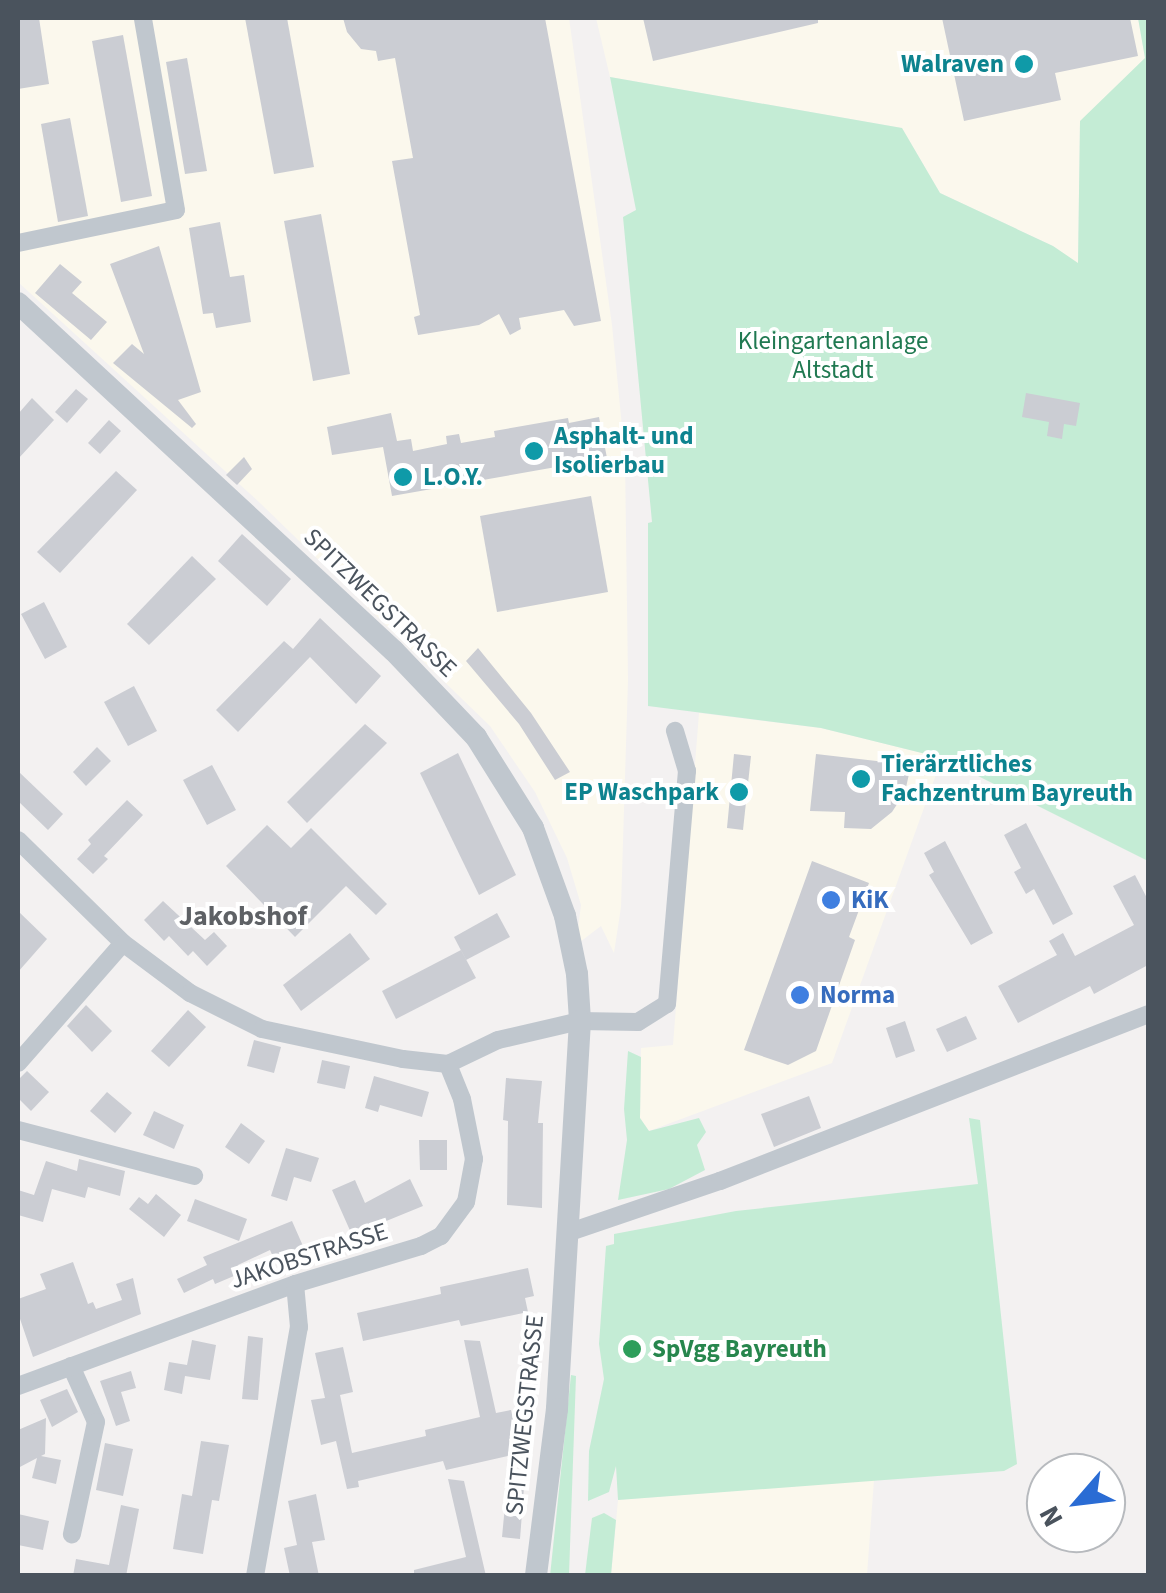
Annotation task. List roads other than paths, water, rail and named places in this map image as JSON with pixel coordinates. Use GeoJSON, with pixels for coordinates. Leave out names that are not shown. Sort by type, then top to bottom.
{"type":"FeatureCollection","features":[{"type":"Feature","properties":{"kind":"street"},"geometry":{"type":"LineString","coordinates":[[18,243],[176,210],[144,18]]}},
{"type":"Feature","properties":{"kind":"street","name":"SPITZWEGSTRASSE"},"geometry":{"type":"LineString","coordinates":[[18,303],[394,651],[476,738],[533,828],[552,876],[577,974],[580,1021],[557,1409],[536,1576]]}},
{"type":"Feature","properties":{"kind":"street"},"geometry":{"type":"LineString","coordinates":[[18,840],[123,944],[190,994],[262,1029],[403,1060],[448,1064],[498,1040],[580,1021],[638,1022],[667,1004],[687,770],[675,731]]}},
{"type":"Feature","properties":{"kind":"street"},"geometry":{"type":"LineString","coordinates":[[18,1063],[123,944]]}},
{"type":"Feature","properties":{"kind":"street"},"geometry":{"type":"LineString","coordinates":[[567,1233],[727,1178],[1148,1014]]}},
{"type":"Feature","properties":{"kind":"street","name":"JAKOBSTRASSE"},"geometry":{"type":"LineString","coordinates":[[18,1386],[295,1284],[421,1246],[441,1236],[457,1219],[472,1184],[474,1159],[462,1099],[448,1064]]}},
{"type":"Feature","properties":{"kind":"street"},"geometry":{"type":"LineString","coordinates":[[18,1130],[194,1176]]}},
{"type":"Feature","properties":{"kind":"street"},"geometry":{"type":"LineString","coordinates":[[254,1576],[299,1327],[295,1284]]}},
{"type":"Feature","properties":{"kind":"street"},"geometry":{"type":"LineString","coordinates":[[71,1366],[96,1422],[72,1534]]}},
{"type":"Feature","properties":{"kind":"place","name":"Walraven"},"geometry":{"type":"Point","coordinates":[1024,64]}},
{"type":"Feature","properties":{"kind":"place","name":"Asphalt- und Isolierbau"},"geometry":{"type":"Point","coordinates":[534,451]}},
{"type":"Feature","properties":{"kind":"place","name":"L.O.Y."},"geometry":{"type":"Point","coordinates":[403,477]}},
{"type":"Feature","properties":{"kind":"place","name":"Tierärztliches Fachzentrum Bayreuth"},"geometry":{"type":"Point","coordinates":[861,779]}},
{"type":"Feature","properties":{"kind":"place","name":"EP Waschpark"},"geometry":{"type":"Point","coordinates":[739,792]}},
{"type":"Feature","properties":{"kind":"place","name":"KiK"},"geometry":{"type":"Point","coordinates":[831,900]}},
{"type":"Feature","properties":{"kind":"place","name":"Norma"},"geometry":{"type":"Point","coordinates":[800,995]}},
{"type":"Feature","properties":{"kind":"place","name":"SpVgg Bayreuth"},"geometry":{"type":"Point","coordinates":[632,1349]}},
{"type":"Feature","properties":{"kind":"district","name":"Jakobshof"},"geometry":{"type":"Point","coordinates":[243,916]}},
{"type":"Feature","properties":{"kind":"park label","name":"Kleingartenanlage Altstadt"},"geometry":{"type":"Point","coordinates":[833,356]}}]}
